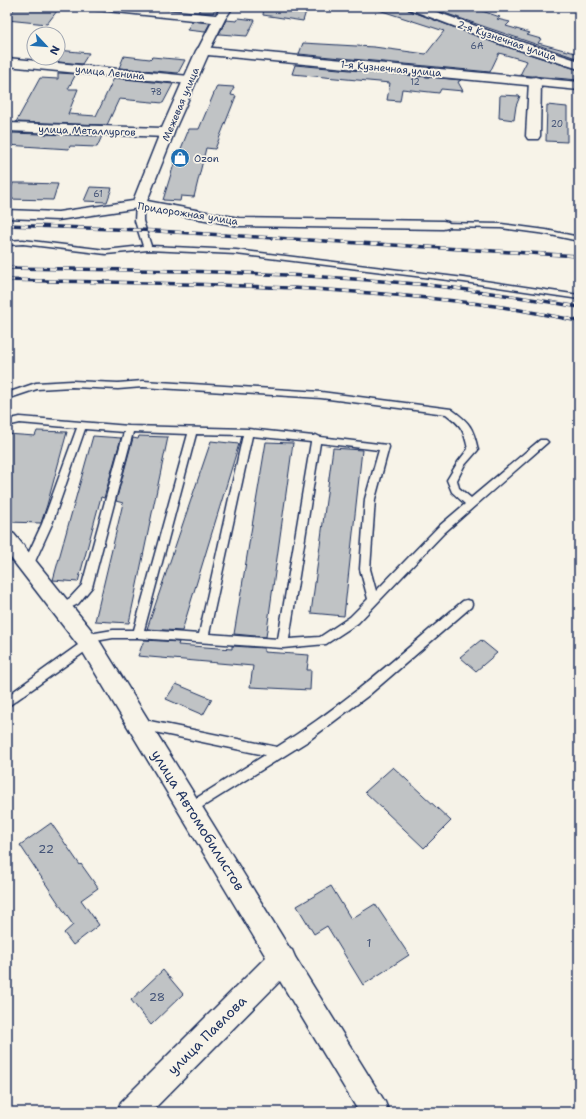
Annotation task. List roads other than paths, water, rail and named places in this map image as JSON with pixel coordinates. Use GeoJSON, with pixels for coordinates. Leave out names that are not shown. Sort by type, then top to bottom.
{"type":"FeatureCollection","features":[{"type":"Feature","properties":{"kind":"street"},"geometry":{"type":"LineString","coordinates":[[97,7],[219,19]]}},
{"type":"Feature","properties":{"kind":"street","name":"Межевая улица"},"geometry":{"type":"LineString","coordinates":[[139,204],[189,80],[219,19],[227,7]]}},
{"type":"Feature","properties":{"kind":"street","name":"2-я Кузнечная улица"},"geometry":{"type":"LineString","coordinates":[[413,7],[502,40],[579,64]]}},
{"type":"Feature","properties":{"kind":"street","name":"1-я Кузнечная улица"},"geometry":{"type":"LineString","coordinates":[[203,51],[579,86]]}},
{"type":"Feature","properties":{"kind":"street","name":"улица Ленина"},"geometry":{"type":"LineString","coordinates":[[7,62],[189,80]]}},
{"type":"Feature","properties":{"kind":"street"},"geometry":{"type":"LineString","coordinates":[[533,136],[535,81]]}},
{"type":"Feature","properties":{"kind":"street","name":"улица Металлургов"},"geometry":{"type":"LineString","coordinates":[[7,127],[167,133]]}},
{"type":"Feature","properties":{"kind":"street","name":"Придорожная улица"},"geometry":{"type":"LineString","coordinates":[[7,214],[58,216],[139,204],[239,222],[443,225]]}},
{"type":"Feature","properties":{"kind":"street","name":"улица Автомобилистов"},"geometry":{"type":"LineString","coordinates":[[7,538],[89,642],[375,1112]]}},
{"type":"Feature","properties":{"kind":"street","name":"улица Павлова"},"geometry":{"type":"LineString","coordinates":[[131,1112],[283,959]]}},
{"type":"Feature","properties":{"kind":"lane"},"geometry":{"type":"LineString","coordinates":[[139,204],[137,217],[140,230],[148,248]]}},
{"type":"Feature","properties":{"kind":"lane"},"geometry":{"type":"LineString","coordinates":[[443,225],[501,226],[546,232],[579,239]]}},
{"type":"Feature","properties":{"kind":"lane"},"geometry":{"type":"LineString","coordinates":[[7,243],[23,242],[106,252],[148,248],[236,252],[464,280],[579,297]]}},
{"type":"Feature","properties":{"kind":"lane"},"geometry":{"type":"LineString","coordinates":[[7,396],[36,386],[72,384],[118,386],[143,384],[321,395],[448,411],[459,419],[469,431],[473,450],[461,464],[452,480],[455,490],[472,504]]}},
{"type":"Feature","properties":{"kind":"lane"},"geometry":{"type":"LineString","coordinates":[[7,423],[20,420],[129,429],[248,432],[316,438],[384,447],[370,499],[364,569],[373,599]]}},
{"type":"Feature","properties":{"kind":"lane"},"geometry":{"type":"LineString","coordinates":[[28,565],[47,524],[82,425]]}},
{"type":"Feature","properties":{"kind":"lane"},"geometry":{"type":"LineString","coordinates":[[62,608],[74,601],[87,587],[129,429]]}},
{"type":"Feature","properties":{"kind":"lane"},"geometry":{"type":"LineString","coordinates":[[138,634],[193,430]]}},
{"type":"Feature","properties":{"kind":"lane"},"geometry":{"type":"LineString","coordinates":[[203,639],[248,432]]}},
{"type":"Feature","properties":{"kind":"lane"},"geometry":{"type":"LineString","coordinates":[[283,644],[316,438]]}},
{"type":"Feature","properties":{"kind":"lane"},"geometry":{"type":"LineString","coordinates":[[7,702],[89,642],[92,637],[113,634],[138,634],[283,644],[322,641],[354,620],[441,530],[543,442]]}},
{"type":"Feature","properties":{"kind":"lane"},"geometry":{"type":"LineString","coordinates":[[191,808],[304,737],[365,692],[467,604]]}},
{"type":"Feature","properties":{"kind":"lane"},"geometry":{"type":"LineString","coordinates":[[139,724],[279,753]]}},
{"type":"Feature","properties":{"kind":"railway"},"geometry":{"type":"LineString","coordinates":[[7,225],[140,230],[579,256]]}},
{"type":"Feature","properties":{"kind":"railway"},"geometry":{"type":"LineString","coordinates":[[7,268],[206,272],[355,279],[471,290],[579,307]]}},
{"type":"Feature","properties":{"kind":"railway"},"geometry":{"type":"LineString","coordinates":[[7,280],[193,284],[317,289],[440,299],[502,307],[579,321]]}},
{"type":"Feature","properties":{"kind":"place","name":"Ozon"},"geometry":{"type":"Point","coordinates":[180,158]}}]}
